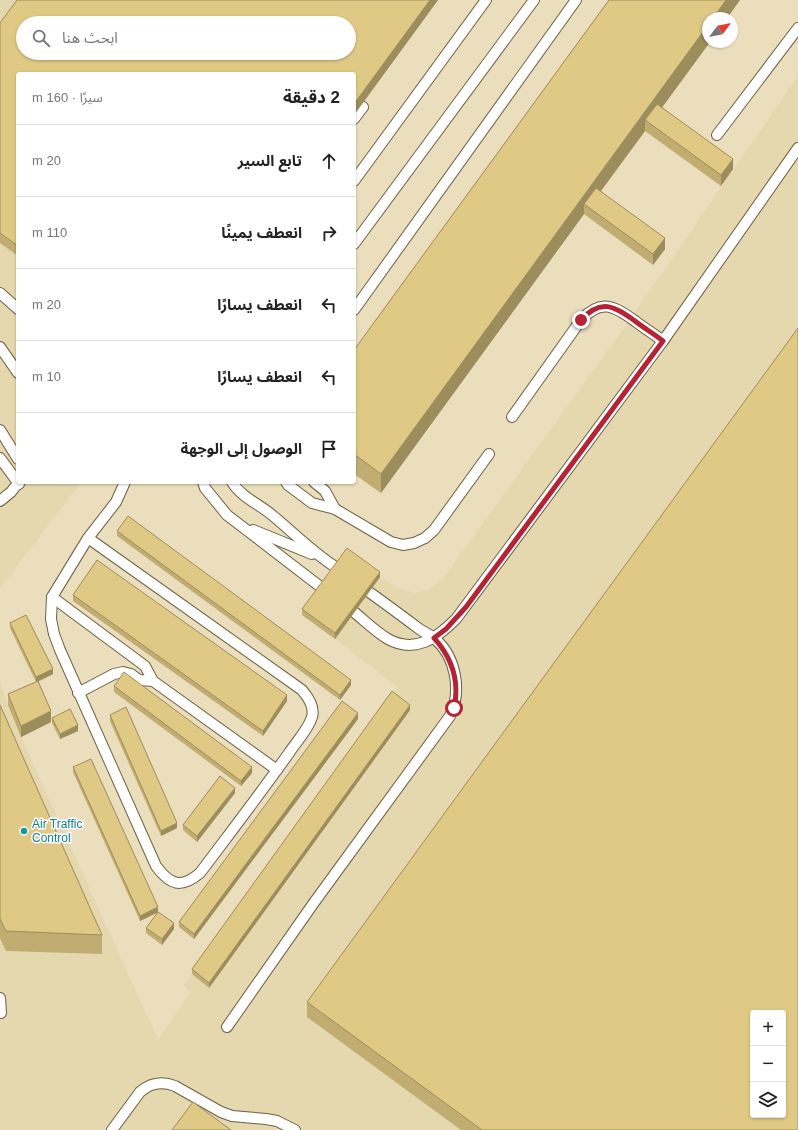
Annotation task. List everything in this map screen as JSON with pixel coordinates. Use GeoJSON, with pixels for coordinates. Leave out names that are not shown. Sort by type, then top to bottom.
{"type":"FeatureCollection","features":[{"type":"Feature","properties":{"kind":"lane"},"geometry":{"type":"LineString","coordinates":[[356,178],[486,0]]}},
{"type":"Feature","properties":{"kind":"lane"},"geometry":{"type":"LineString","coordinates":[[356,241],[534,0]]}},
{"type":"Feature","properties":{"kind":"lane"},"geometry":{"type":"LineString","coordinates":[[356,307],[576,0]]}},
{"type":"Feature","properties":{"kind":"lane"},"geometry":{"type":"LineString","coordinates":[[717,135],[798,28]]}},
{"type":"Feature","properties":{"kind":"lane"},"geometry":{"type":"LineString","coordinates":[[356,116],[363,107]]}},
{"type":"Feature","properties":{"kind":"lane"},"geometry":{"type":"LineString","coordinates":[[354,612],[389,639],[406,645],[420,645],[434,638],[446,629],[466,607],[663,341],[798,148]]}},
{"type":"Feature","properties":{"kind":"lane"},"geometry":{"type":"LineString","coordinates":[[0,293],[16,307]]}},
{"type":"Feature","properties":{"kind":"lane"},"geometry":{"type":"LineString","coordinates":[[512,417],[588,312],[598,307],[609,306],[619,309],[663,341]]}},
{"type":"Feature","properties":{"kind":"lane"},"geometry":{"type":"LineString","coordinates":[[0,347],[16,370]]}},
{"type":"Feature","properties":{"kind":"lane"},"geometry":{"type":"LineString","coordinates":[[0,430],[16,456]]}},
{"type":"Feature","properties":{"kind":"lane"},"geometry":{"type":"LineString","coordinates":[[288,484],[312,504],[335,509],[391,542],[403,545],[414,543],[425,538],[434,530],[489,454]]}},
{"type":"Feature","properties":{"kind":"lane"},"geometry":{"type":"LineString","coordinates":[[0,458],[16,479]]}},
{"type":"Feature","properties":{"kind":"lane"},"geometry":{"type":"LineString","coordinates":[[0,501],[18,484]]}},
{"type":"Feature","properties":{"kind":"lane"},"geometry":{"type":"LineString","coordinates":[[88,538],[302,690],[308,697],[312,707],[312,716],[308,725],[277,770],[200,873],[191,881],[181,884],[170,882],[162,875],[156,866],[78,693],[54,634],[51,619],[52,597],[88,538],[116,502],[124,484]]}},
{"type":"Feature","properties":{"kind":"lane"},"geometry":{"type":"LineString","coordinates":[[204,484],[205,488],[227,516],[322,588]]}},
{"type":"Feature","properties":{"kind":"lane"},"geometry":{"type":"LineString","coordinates":[[234,484],[242,494],[272,515],[320,557],[337,568]]}},
{"type":"Feature","properties":{"kind":"lane"},"geometry":{"type":"LineString","coordinates":[[316,484],[325,491],[335,509]]}},
{"type":"Feature","properties":{"kind":"lane"},"geometry":{"type":"LineString","coordinates":[[240,525],[320,557]]}},
{"type":"Feature","properties":{"kind":"lane"},"geometry":{"type":"LineString","coordinates":[[227,1027],[331,879],[450,716],[456,698],[454,672],[450,660],[443,648],[434,638],[369,592]]}},
{"type":"Feature","properties":{"kind":"lane"},"geometry":{"type":"LineString","coordinates":[[52,597],[145,666],[153,681],[277,770]]}},
{"type":"Feature","properties":{"kind":"lane"},"geometry":{"type":"LineString","coordinates":[[78,693],[114,674],[123,672],[131,674],[138,680],[153,681]]}},
{"type":"Feature","properties":{"kind":"lane"},"geometry":{"type":"LineString","coordinates":[[0,998],[1,1013]]}},
{"type":"Feature","properties":{"kind":"lane"},"geometry":{"type":"LineString","coordinates":[[112,1130],[140,1092],[145,1088],[160,1083],[168,1083],[175,1086],[221,1112],[232,1116],[277,1121],[295,1130]]}},
{"type":"Feature","properties":{"kind":"shaded area"},"geometry":{"type":"Polygon","coordinates":[[[0,0],[438,0],[356,112],[356,72],[16,72],[16,484],[79,484],[0,589],[0,0]]]}},
{"type":"Feature","properties":{"kind":"shaded area"},"geometry":{"type":"Polygon","coordinates":[[[798,76],[798,1130],[0,1130],[0,684],[21,737],[158,1040],[191,992],[184,986],[398,687],[335,639],[380,577],[397,588],[415,593],[429,590],[442,580],[631,318],[798,76]]]}},
{"type":"Feature","properties":{"kind":"building"},"geometry":{"type":"Polygon","coordinates":[[[17,0],[430,0],[356,101],[356,72],[16,72],[16,245],[0,233],[0,23],[17,0]]]}},
{"type":"Feature","properties":{"kind":"building"},"geometry":{"type":"Polygon","coordinates":[[[609,0],[726,0],[717,12],[702,12],[702,33],[381,474],[356,455],[356,347],[609,0]]]}},
{"type":"Feature","properties":{"kind":"building"},"geometry":{"type":"Polygon","coordinates":[[[657,104],[733,159],[721,175],[645,120],[657,104]]]}},
{"type":"Feature","properties":{"kind":"building"},"geometry":{"type":"Polygon","coordinates":[[[596,188],[665,238],[653,254],[584,204],[596,188]]]}},
{"type":"Feature","properties":{"kind":"building"},"geometry":{"type":"Polygon","coordinates":[[[798,328],[798,1130],[482,1130],[307,1002],[798,328]]]}},
{"type":"Feature","properties":{"kind":"building"},"geometry":{"type":"Polygon","coordinates":[[[128,516],[351,680],[340,695],[117,531],[128,516]]]}},
{"type":"Feature","properties":{"kind":"building"},"geometry":{"type":"Polygon","coordinates":[[[347,548],[380,572],[335,633],[302,609],[347,548]]]}},
{"type":"Feature","properties":{"kind":"building"},"geometry":{"type":"Polygon","coordinates":[[[97,560],[287,695],[263,731],[73,595],[97,560]]]}},
{"type":"Feature","properties":{"kind":"building"},"geometry":{"type":"Polygon","coordinates":[[[26,615],[53,669],[36,677],[10,623],[26,615]]]}},
{"type":"Feature","properties":{"kind":"building"},"geometry":{"type":"Polygon","coordinates":[[[124,672],[252,767],[241,781],[114,686],[124,672]]]}},
{"type":"Feature","properties":{"kind":"building"},"geometry":{"type":"Polygon","coordinates":[[[38,681],[51,711],[21,726],[8,694],[38,681]]]}},
{"type":"Feature","properties":{"kind":"building"},"geometry":{"type":"Polygon","coordinates":[[[392,691],[410,705],[209,983],[192,969],[392,691]]]}},
{"type":"Feature","properties":{"kind":"building"},"geometry":{"type":"Polygon","coordinates":[[[342,701],[358,713],[194,934],[179,922],[342,701]]]}},
{"type":"Feature","properties":{"kind":"building","name":"Air Traffic Control"},"geometry":{"type":"Polygon","coordinates":[[[0,705],[102,935],[6,931],[0,919],[0,705]]]}},
{"type":"Feature","properties":{"kind":"building"},"geometry":{"type":"Polygon","coordinates":[[[126,707],[177,823],[161,831],[110,715],[126,707]]]}},
{"type":"Feature","properties":{"kind":"building"},"geometry":{"type":"Polygon","coordinates":[[[70,709],[78,725],[60,734],[52,718],[70,709]]]}},
{"type":"Feature","properties":{"kind":"building"},"geometry":{"type":"Polygon","coordinates":[[[91,759],[158,907],[140,916],[73,767],[91,759]]]}},
{"type":"Feature","properties":{"kind":"building"},"geometry":{"type":"Polygon","coordinates":[[[220,776],[235,788],[197,836],[183,825],[220,776]]]}},
{"type":"Feature","properties":{"kind":"building"},"geometry":{"type":"Polygon","coordinates":[[[158,912],[174,923],[162,939],[146,928],[158,912]]]}},
{"type":"Feature","properties":{"kind":"building"},"geometry":{"type":"Polygon","coordinates":[[[193,1102],[231,1130],[172,1130],[193,1102]]]}},
{"type":"Feature","properties":{"kind":"place","name":"Air Traffic Control"},"geometry":{"type":"Point","coordinates":[24,831]}},
{"type":"Feature","properties":{"kind":"route"},"geometry":{"type":"LineString","coordinates":[[454,708],[456,698],[454,672],[450,660],[443,648],[434,638],[446,629],[466,607],[663,341],[619,309],[609,306],[598,307],[588,312],[581,320]]}}]}
